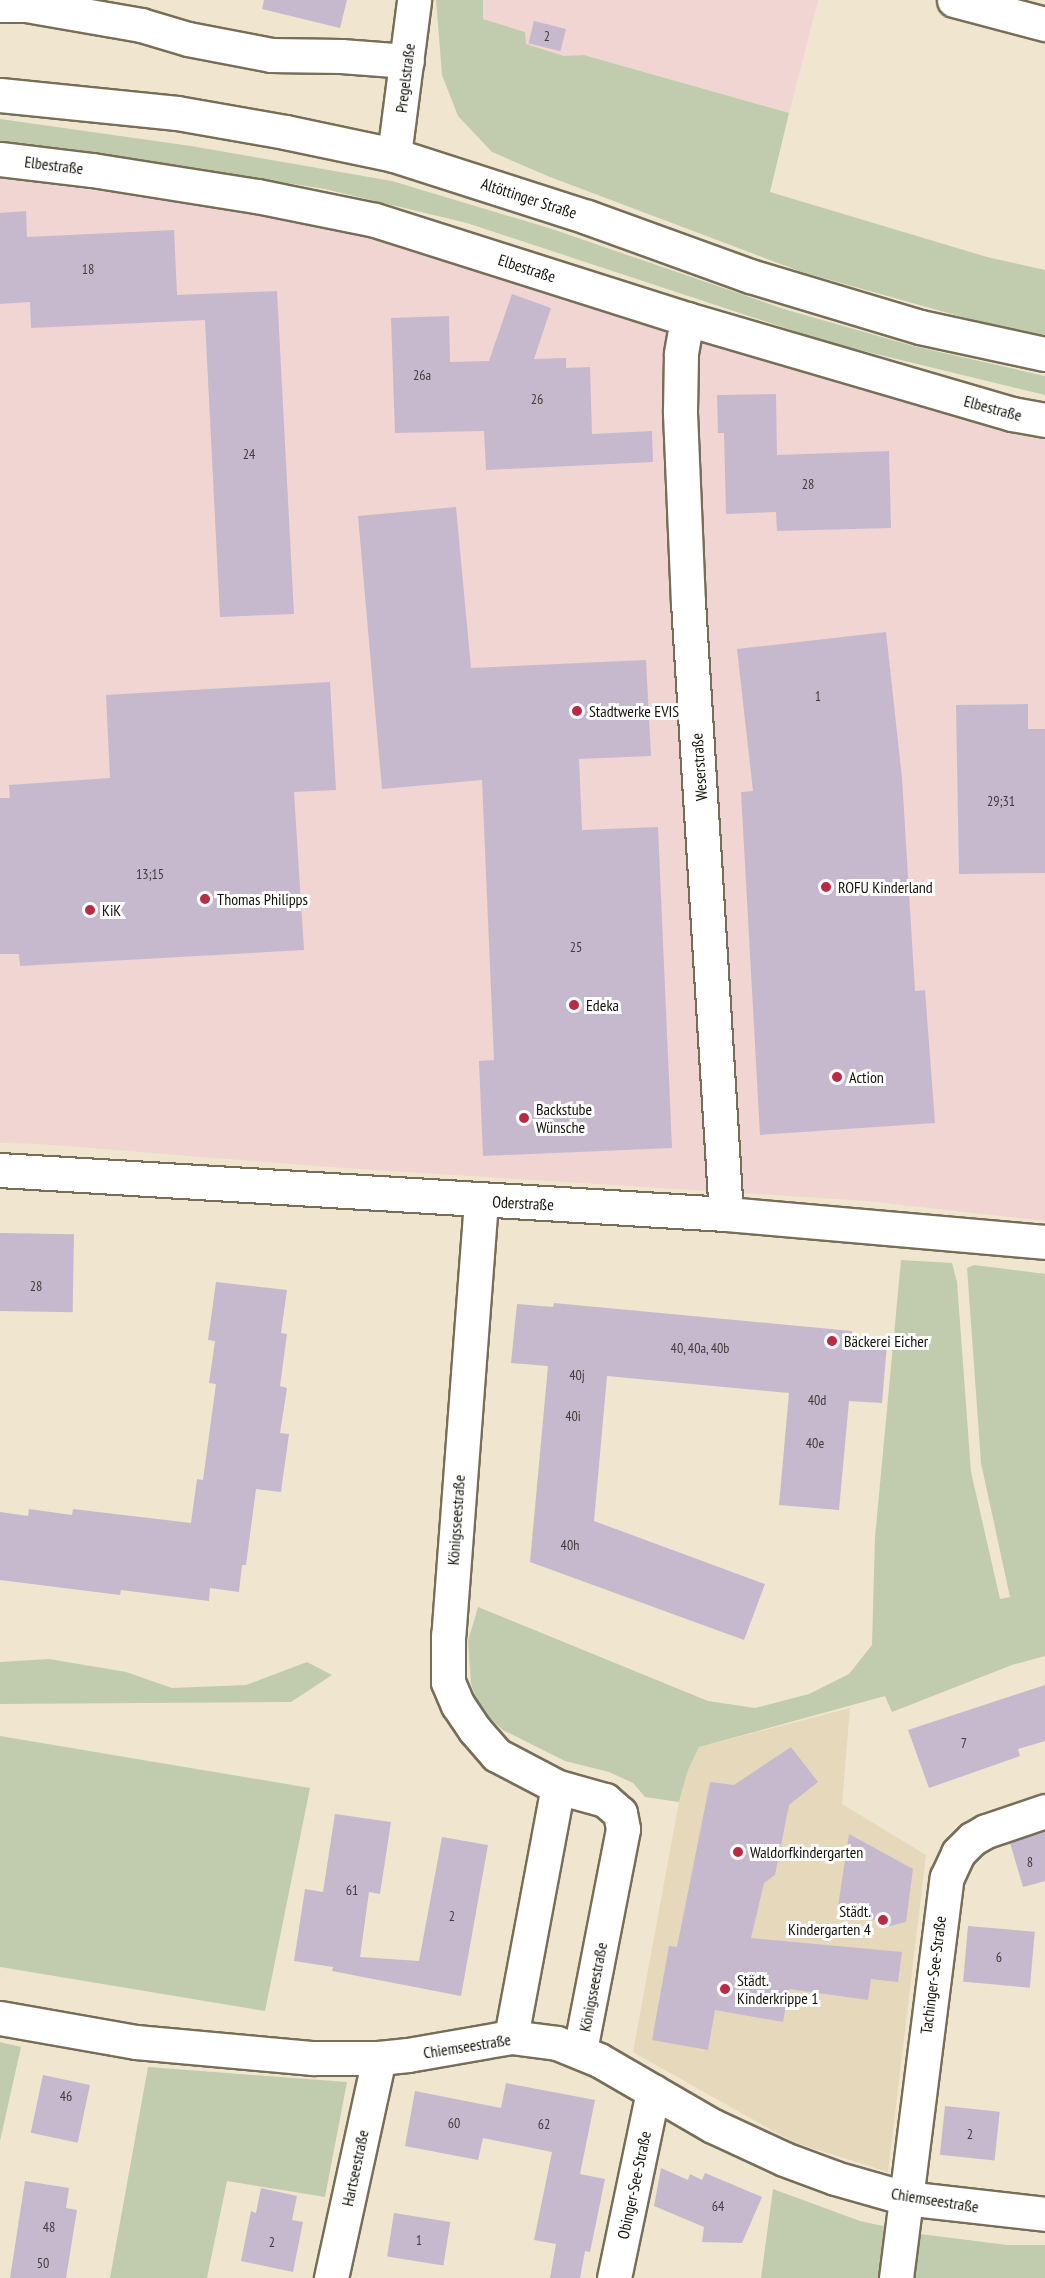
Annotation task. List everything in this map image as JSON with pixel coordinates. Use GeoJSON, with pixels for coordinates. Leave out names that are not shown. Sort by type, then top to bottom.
{"type":"FeatureCollection","features":[{"type":"Feature","properties":{"kind":"street","name":"Pregelstraße"},"geometry":{"type":"LineString","coordinates":[[394,155],[414,0]]}},
{"type":"Feature","properties":{"kind":"street"},"geometry":{"type":"LineString","coordinates":[[954,0],[1045,24]]}},
{"type":"Feature","properties":{"kind":"street"},"geometry":{"type":"LineString","coordinates":[[0,5],[26,5],[132,24],[188,39],[272,55],[341,56],[407,61]]}},
{"type":"Feature","properties":{"kind":"street","name":"Altöttinger Straße"},"geometry":{"type":"LineString","coordinates":[[0,95],[177,113],[285,132],[394,155],[587,217],[750,276],[921,327],[1045,354]]}},
{"type":"Feature","properties":{"kind":"street","name":"Elbestraße"},"geometry":{"type":"LineString","coordinates":[[0,159],[92,170],[257,196],[375,220],[687,319],[1012,414],[1045,420]]}},
{"type":"Feature","properties":{"kind":"street","name":"Weserstraße"},"geometry":{"type":"LineString","coordinates":[[687,319],[681,354],[680,413],[688,602],[726,1214]]}},
{"type":"Feature","properties":{"kind":"street","name":"Oderstraße"},"geometry":{"type":"LineString","coordinates":[[0,1170],[481,1201],[726,1214],[1045,1242]]}},
{"type":"Feature","properties":{"kind":"street","name":"Königsseestraße"},"geometry":{"type":"LineString","coordinates":[[481,1201],[448,1635],[448,1682],[458,1705],[475,1730],[497,1755],[558,1787],[604,1800],[620,1813],[623,1829],[580,2051]]}},
{"type":"Feature","properties":{"kind":"street"},"geometry":{"type":"LineString","coordinates":[[512,2037],[558,1787]]}},
{"type":"Feature","properties":{"kind":"street","name":"Tachinger-See-Straße"},"geometry":{"type":"LineString","coordinates":[[905,2198],[947,1877],[958,1853],[972,1839],[986,1831],[1045,1811]]}},
{"type":"Feature","properties":{"kind":"street","name":"Chiemseestraße"},"geometry":{"type":"LineString","coordinates":[[0,2018],[136,2042],[313,2058],[379,2058],[512,2037],[558,2043],[580,2051],[713,2126],[835,2178],[905,2198],[1045,2214]]}},
{"type":"Feature","properties":{"kind":"street","name":"Hartseestraße"},"geometry":{"type":"LineString","coordinates":[[331,2278],[379,2058]]}},
{"type":"Feature","properties":{"kind":"street","name":"Obinger-See-Straße"},"geometry":{"type":"LineString","coordinates":[[614,2278],[653,2091]]}},
{"type":"Feature","properties":{"kind":"street"},"geometry":{"type":"LineString","coordinates":[[896,2278],[905,2198]]}},
{"type":"Feature","properties":{"kind":"shaded area"},"geometry":{"type":"Polygon","coordinates":[[[483,0],[818,0],[789,113],[584,55],[564,56],[526,44],[525,32],[483,19],[483,0]]]}},
{"type":"Feature","properties":{"kind":"shaded area"},"geometry":{"type":"Polygon","coordinates":[[[0,178],[234,209],[356,229],[939,410],[1045,438],[1045,1221],[868,1201],[329,1167],[41,1144],[0,1143],[0,178]]]}},
{"type":"Feature","properties":{"kind":"shaded area"},"geometry":{"type":"Polygon","coordinates":[[[850,1708],[842,1804],[926,1855],[888,2172],[793,2142],[633,2052],[679,1802],[688,1770],[699,1747],[850,1708]]]}},
{"type":"Feature","properties":{"kind":"green space"},"geometry":{"type":"Polygon","coordinates":[[[436,0],[483,0],[483,19],[525,32],[526,44],[564,56],[584,55],[789,113],[770,192],[987,257],[1045,270],[1045,335],[987,324],[802,272],[550,177],[492,152],[458,116],[442,75],[436,0]]]}},
{"type":"Feature","properties":{"kind":"green space"},"geometry":{"type":"Polygon","coordinates":[[[0,119],[191,146],[392,181],[552,229],[787,310],[913,346],[1045,376],[1045,395],[831,343],[467,223],[325,189],[156,162],[0,141],[0,119]]]}},
{"type":"Feature","properties":{"kind":"green space"},"geometry":{"type":"Polygon","coordinates":[[[901,1260],[952,1263],[957,1282],[971,1472],[1000,1599],[1010,1597],[981,1463],[967,1268],[974,1265],[1045,1274],[1045,1656],[1012,1665],[892,1712],[885,1696],[699,1747],[688,1770],[679,1802],[645,1797],[633,1783],[609,1772],[565,1761],[503,1730],[480,1709],[471,1684],[468,1641],[478,1607],[708,1701],[755,1708],[809,1694],[849,1674],[872,1645],[875,1537],[901,1260]]]}},
{"type":"Feature","properties":{"kind":"green space"},"geometry":{"type":"Polygon","coordinates":[[[49,1659],[126,1672],[172,1688],[246,1685],[307,1662],[332,1675],[291,1702],[0,1704],[0,1662],[49,1659]]]}},
{"type":"Feature","properties":{"kind":"green space"},"geometry":{"type":"Polygon","coordinates":[[[0,1736],[310,1788],[265,2011],[0,1967],[0,1736]]]}},
{"type":"Feature","properties":{"kind":"green space"},"geometry":{"type":"Polygon","coordinates":[[[0,2042],[21,2047],[0,2141],[0,2042]]]}},
{"type":"Feature","properties":{"kind":"green space"},"geometry":{"type":"Polygon","coordinates":[[[148,2067],[347,2082],[325,2197],[227,2181],[207,2278],[110,2278],[148,2067]]]}},
{"type":"Feature","properties":{"kind":"green space"},"geometry":{"type":"Polygon","coordinates":[[[773,2189],[860,2221],[892,2228],[884,2278],[761,2278],[773,2189]]]}},
{"type":"Feature","properties":{"kind":"green space"},"geometry":{"type":"Polygon","coordinates":[[[920,2234],[1007,2245],[1045,2245],[1045,2278],[914,2278],[920,2234]]]}},
{"type":"Feature","properties":{"kind":"building"},"geometry":{"type":"Polygon","coordinates":[[[264,0],[347,0],[340,28],[262,9],[264,0]]]}},
{"type":"Feature","properties":{"kind":"building"},"geometry":{"type":"Polygon","coordinates":[[[534,21],[566,29],[560,51],[528,43],[534,21]]]}},
{"type":"Feature","properties":{"kind":"building"},"geometry":{"type":"Polygon","coordinates":[[[26,211],[27,237],[174,230],[177,295],[277,291],[294,614],[220,617],[205,320],[31,328],[30,302],[0,304],[0,213],[26,211]]]}},
{"type":"Feature","properties":{"kind":"building"},"geometry":{"type":"Polygon","coordinates":[[[512,294],[551,308],[534,359],[566,358],[566,368],[590,367],[592,434],[652,431],[653,462],[486,470],[484,431],[395,433],[391,318],[449,316],[450,362],[489,361],[512,294]]]}},
{"type":"Feature","properties":{"kind":"building"},"geometry":{"type":"Polygon","coordinates":[[[776,394],[777,455],[889,451],[891,528],[777,531],[776,512],[726,514],[724,433],[718,433],[717,395],[776,394]]]}},
{"type":"Feature","properties":{"kind":"building"},"geometry":{"type":"Polygon","coordinates":[[[456,507],[471,668],[646,660],[651,756],[579,759],[582,830],[658,827],[672,1148],[483,1156],[479,1061],[494,1060],[482,780],[382,789],[358,516],[456,507]]]}},
{"type":"Feature","properties":{"kind":"building"},"geometry":{"type":"Polygon","coordinates":[[[886,632],[902,778],[915,991],[925,990],[935,1123],[760,1135],[741,792],[753,791],[737,649],[886,632]]]}},
{"type":"Feature","properties":{"kind":"building"},"geometry":{"type":"Polygon","coordinates":[[[330,682],[336,790],[294,792],[304,950],[20,966],[19,954],[0,954],[0,798],[10,798],[9,785],[110,778],[106,695],[330,682]]]}},
{"type":"Feature","properties":{"kind":"building"},"geometry":{"type":"Polygon","coordinates":[[[1028,704],[1028,729],[1045,729],[1045,873],[959,874],[956,705],[1028,704]]]}},
{"type":"Feature","properties":{"kind":"building"},"geometry":{"type":"Polygon","coordinates":[[[0,1233],[74,1234],[73,1312],[0,1311],[0,1233]]]}},
{"type":"Feature","properties":{"kind":"building"},"geometry":{"type":"Polygon","coordinates":[[[216,1282],[287,1290],[281,1333],[287,1334],[280,1386],[287,1388],[280,1433],[289,1434],[281,1492],[256,1489],[246,1565],[242,1565],[239,1592],[210,1588],[209,1601],[121,1590],[120,1595],[0,1580],[0,1512],[28,1516],[29,1509],[72,1515],[73,1509],[191,1523],[197,1479],[203,1480],[216,1384],[209,1383],[215,1341],[208,1340],[216,1282]]]}},
{"type":"Feature","properties":{"kind":"building"},"geometry":{"type":"Polygon","coordinates":[[[554,1303],[852,1331],[852,1341],[887,1344],[882,1403],[849,1401],[839,1510],[779,1505],[789,1393],[607,1376],[594,1521],[765,1584],[744,1640],[530,1562],[548,1366],[511,1363],[517,1304],[553,1307],[554,1303]]]}},
{"type":"Feature","properties":{"kind":"building"},"geometry":{"type":"Polygon","coordinates":[[[1045,1685],[1045,1741],[1018,1749],[1020,1756],[929,1788],[908,1730],[1045,1685]]]}},
{"type":"Feature","properties":{"kind":"building"},"geometry":{"type":"Polygon","coordinates":[[[791,1747],[818,1782],[789,1805],[775,1875],[764,1883],[751,1938],[902,1952],[898,1982],[871,1979],[868,2000],[789,1989],[783,2022],[715,2010],[708,2050],[652,2040],[669,1946],[677,1947],[710,1782],[734,1785],[791,1747]]]}},
{"type":"Feature","properties":{"kind":"building"},"geometry":{"type":"Polygon","coordinates":[[[335,1814],[391,1822],[380,1894],[369,1892],[360,1957],[419,1961],[442,1837],[488,1845],[461,1996],[332,1971],[333,1967],[294,1961],[305,1889],[323,1892],[335,1814]]]}},
{"type":"Feature","properties":{"kind":"building"},"geometry":{"type":"Polygon","coordinates":[[[1045,1832],[1045,1881],[1023,1887],[1010,1843],[1045,1832]]]}},
{"type":"Feature","properties":{"kind":"building"},"geometry":{"type":"Polygon","coordinates":[[[849,1834],[913,1869],[906,1922],[890,1926],[838,1906],[849,1834]]]}},
{"type":"Feature","properties":{"kind":"building"},"geometry":{"type":"Polygon","coordinates":[[[968,1926],[1035,1932],[1030,1988],[963,1982],[968,1926]]]}},
{"type":"Feature","properties":{"kind":"building"},"geometry":{"type":"Polygon","coordinates":[[[43,2075],[90,2085],[78,2143],[31,2133],[43,2075]]]}},
{"type":"Feature","properties":{"kind":"building"},"geometry":{"type":"Polygon","coordinates":[[[506,2083],[595,2100],[580,2174],[605,2179],[590,2252],[585,2251],[580,2278],[550,2278],[556,2244],[534,2240],[552,2152],[483,2138],[478,2160],[405,2146],[415,2091],[501,2108],[506,2083]]]}},
{"type":"Feature","properties":{"kind":"building"},"geometry":{"type":"Polygon","coordinates":[[[945,2106],[1000,2112],[995,2160],[940,2155],[945,2106]]]}},
{"type":"Feature","properties":{"kind":"building"},"geometry":{"type":"Polygon","coordinates":[[[661,2168],[688,2180],[690,2174],[702,2180],[705,2173],[762,2197],[742,2243],[702,2242],[704,2227],[654,2206],[661,2168]]]}},
{"type":"Feature","properties":{"kind":"building"},"geometry":{"type":"Polygon","coordinates":[[[25,2181],[69,2188],[66,2208],[77,2210],[66,2278],[10,2278],[25,2181]]]}},
{"type":"Feature","properties":{"kind":"building"},"geometry":{"type":"Polygon","coordinates":[[[261,2188],[297,2196],[292,2220],[303,2222],[293,2272],[241,2261],[251,2211],[256,2213],[261,2188]]]}},
{"type":"Feature","properties":{"kind":"building"},"geometry":{"type":"Polygon","coordinates":[[[394,2213],[450,2222],[443,2265],[387,2256],[394,2213]]]}},
{"type":"Feature","properties":{"kind":"place","name":"Stadtwerke EVIS"},"geometry":{"type":"Point","coordinates":[577,711]}},
{"type":"Feature","properties":{"kind":"place","name":"ROFU Kinderland"},"geometry":{"type":"Point","coordinates":[826,887]}},
{"type":"Feature","properties":{"kind":"place","name":"Thomas Philipps"},"geometry":{"type":"Point","coordinates":[205,899]}},
{"type":"Feature","properties":{"kind":"place","name":"KiK"},"geometry":{"type":"Point","coordinates":[90,910]}},
{"type":"Feature","properties":{"kind":"place","name":"Edeka"},"geometry":{"type":"Point","coordinates":[574,1005]}},
{"type":"Feature","properties":{"kind":"place","name":"Action"},"geometry":{"type":"Point","coordinates":[837,1077]}},
{"type":"Feature","properties":{"kind":"place","name":"Backstube Wünsche"},"geometry":{"type":"Point","coordinates":[524,1118]}},
{"type":"Feature","properties":{"kind":"place","name":"Bäckerei Eicher"},"geometry":{"type":"Point","coordinates":[832,1341]}},
{"type":"Feature","properties":{"kind":"place","name":"Waldorfkindergarten"},"geometry":{"type":"Point","coordinates":[738,1852]}},
{"type":"Feature","properties":{"kind":"place","name":"Städt. Kindergarten 4"},"geometry":{"type":"Point","coordinates":[883,1920]}},
{"type":"Feature","properties":{"kind":"place","name":"Städt. Kinderkrippe 1"},"geometry":{"type":"Point","coordinates":[725,1989]}}]}
